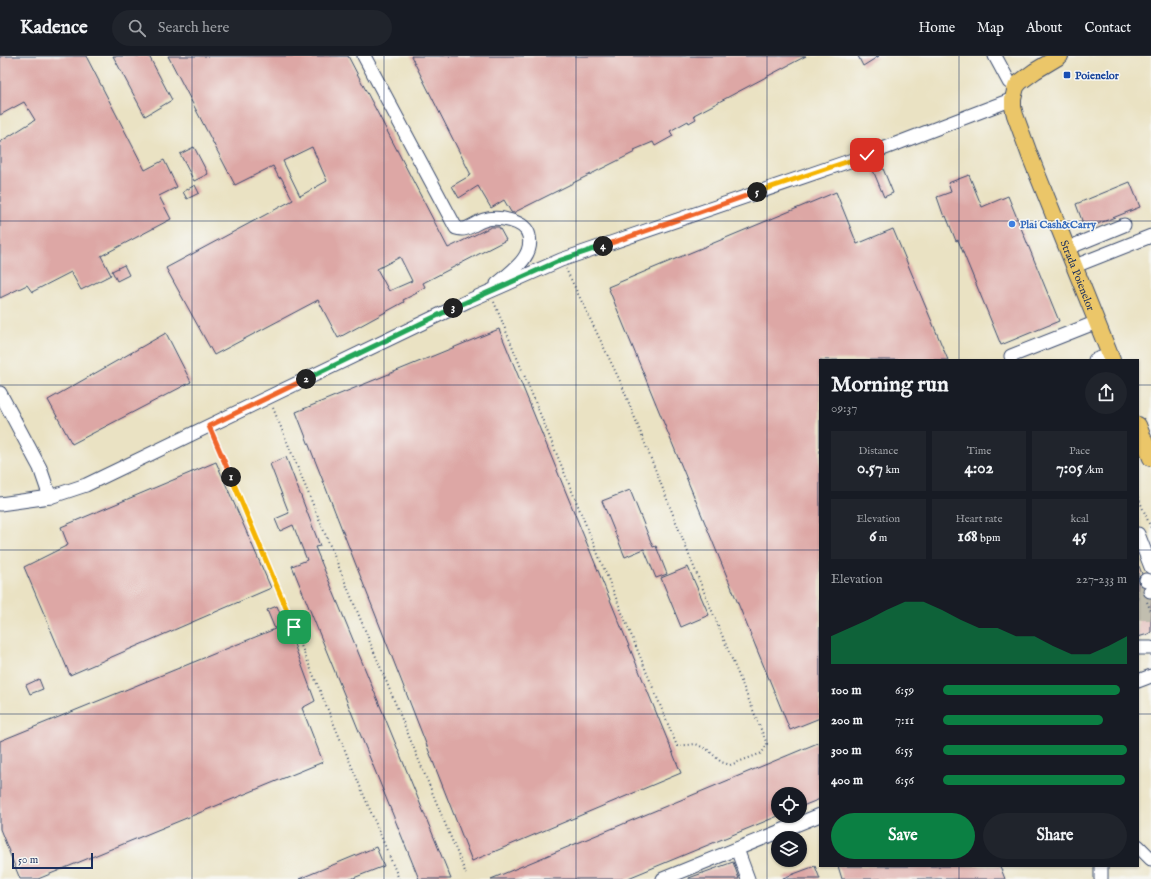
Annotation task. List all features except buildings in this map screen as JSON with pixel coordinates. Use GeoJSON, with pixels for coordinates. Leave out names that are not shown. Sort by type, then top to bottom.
{"type":"FeatureCollection","features":[{"type":"Feature","properties":{"kind":"main road"},"geometry":{"type":"LineString","coordinates":[[1014,93],[1025,78],[1060,56]]}},
{"type":"Feature","properties":{"kind":"main road","name":"Strada Poienelor"},"geometry":{"type":"LineString","coordinates":[[1014,93],[1014,115],[1098,322],[1106,358]]}},
{"type":"Feature","properties":{"kind":"main road"},"geometry":{"type":"LineString","coordinates":[[1139,430],[1142,444],[1151,458]]}},
{"type":"Feature","properties":{"kind":"street"},"geometry":{"type":"LineString","coordinates":[[364,56],[456,228],[466,229],[484,220],[496,218],[519,224],[529,232],[531,243],[526,258],[489,292]]}},
{"type":"Feature","properties":{"kind":"street"},"geometry":{"type":"LineString","coordinates":[[0,504],[50,498],[86,485],[489,292],[561,260],[867,155],[1014,93],[995,56]]}},
{"type":"Feature","properties":{"kind":"street"},"geometry":{"type":"LineString","coordinates":[[1068,248],[1124,225]]}},
{"type":"Feature","properties":{"kind":"street"},"geometry":{"type":"LineString","coordinates":[[1075,266],[1151,236]]}},
{"type":"Feature","properties":{"kind":"street"},"geometry":{"type":"LineString","coordinates":[[1011,356],[1098,322]]}},
{"type":"Feature","properties":{"kind":"street"},"geometry":{"type":"LineString","coordinates":[[0,393],[40,468],[50,498]]}},
{"type":"Feature","properties":{"kind":"street"},"geometry":{"type":"LineString","coordinates":[[1139,648],[1151,648]]}},
{"type":"Feature","properties":{"kind":"street"},"geometry":{"type":"LineString","coordinates":[[1139,681],[1151,676]]}},
{"type":"Feature","properties":{"kind":"street"},"geometry":{"type":"LineString","coordinates":[[663,879],[819,815]]}},
{"type":"Feature","properties":{"kind":"street"},"geometry":{"type":"LineString","coordinates":[[1139,847],[1151,859]]}},
{"type":"Feature","properties":{"kind":"street"},"geometry":{"type":"LineString","coordinates":[[737,849],[748,879]]}},
{"type":"Feature","properties":{"kind":"street"},"geometry":{"type":"LineString","coordinates":[[1101,867],[1102,879]]}},
{"type":"Feature","properties":{"kind":"path"},"geometry":{"type":"LineString","coordinates":[[489,292],[677,746],[696,744],[708,750],[722,762],[730,764],[762,753],[767,744],[691,560],[622,383],[561,260]]}},
{"type":"Feature","properties":{"kind":"path"},"geometry":{"type":"LineString","coordinates":[[268,397],[466,874]]}},
{"type":"Feature","properties":{"kind":"path"},"geometry":{"type":"LineString","coordinates":[[209,426],[400,879]]}},
{"type":"Feature","properties":{"kind":"path"},"geometry":{"type":"LineString","coordinates":[[1139,499],[1151,528]]}},
{"type":"Feature","properties":{"kind":"tunnel"},"geometry":{"type":"LineString","coordinates":[[1139,590],[1150,591]]}},
{"type":"Feature","properties":{"kind":"tunnel"},"geometry":{"type":"LineString","coordinates":[[1139,601],[1151,603]]}},
{"type":"Feature","properties":{"kind":"tunnel"},"geometry":{"type":"LineString","coordinates":[[1139,613],[1151,614]]}},
{"type":"Feature","properties":{"kind":"place","name":"Poienelor"},"geometry":{"type":"Point","coordinates":[1067,75]}},
{"type":"Feature","properties":{"kind":"place","name":"Plai Cash&Carry"},"geometry":{"type":"Point","coordinates":[1012,224]}},
{"type":"Feature","properties":{"kind":"route"},"geometry":{"type":"LineString","coordinates":[[294,627],[209,426],[468,301],[561,260],[867,155]]}}]}
